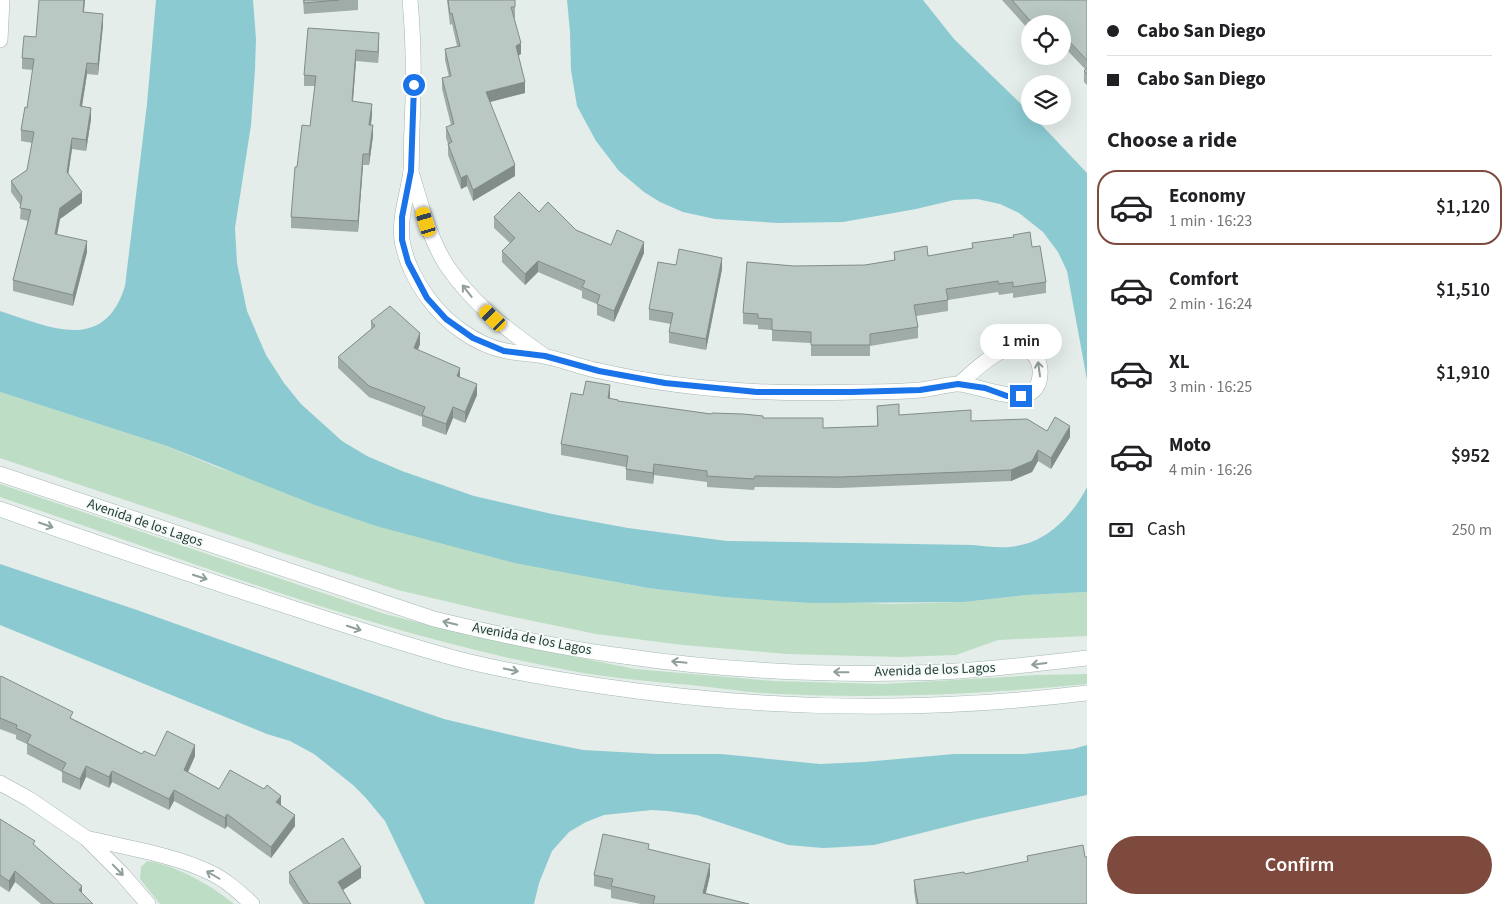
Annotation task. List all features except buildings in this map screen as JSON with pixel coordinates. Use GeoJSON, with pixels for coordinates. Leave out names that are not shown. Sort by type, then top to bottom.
{"type":"FeatureCollection","features":[{"type":"Feature","properties":{"kind":"street"},"geometry":{"type":"LineString","coordinates":[[0,40],[2,0]]}},
{"type":"Feature","properties":{"kind":"street"},"geometry":{"type":"LineString","coordinates":[[410,0],[414,85],[411,171],[402,217],[402,240],[408,262],[427,298],[446,319],[473,338],[504,351],[545,356],[599,371],[665,383],[757,392],[920,390],[958,384],[985,388],[1007,396],[1021,396],[1034,390],[1040,379],[1040,366],[1035,354],[1026,349],[1014,347],[1001,350],[958,384]]}},
{"type":"Feature","properties":{"kind":"street"},"geometry":{"type":"LineString","coordinates":[[411,171],[426,222],[447,265],[472,298],[504,328],[545,356]]}},
{"type":"Feature","properties":{"kind":"street","name":"Avenida de los Lagos"},"geometry":{"type":"LineString","coordinates":[[0,474],[434,619],[488,632],[623,656],[788,672],[911,673],[1028,665],[1087,658]]}},
{"type":"Feature","properties":{"kind":"street"},"geometry":{"type":"LineString","coordinates":[[0,509],[126,553],[378,636],[460,660],[554,679],[664,696],[750,703],[892,707],[1017,702],[1087,693]]}},
{"type":"Feature","properties":{"kind":"street"},"geometry":{"type":"LineString","coordinates":[[0,783],[29,799],[86,838],[122,874],[148,904]]}},
{"type":"Feature","properties":{"kind":"street"},"geometry":{"type":"LineString","coordinates":[[86,838],[167,857],[210,872],[236,889],[252,904]]}},
{"type":"Feature","properties":{"kind":"green space"},"geometry":{"type":"Polygon","coordinates":[[[0,392],[167,446],[219,468],[583,576],[648,588],[723,597],[891,604],[964,602],[1027,595],[1087,592],[1087,636],[998,640],[956,655],[899,657],[787,654],[683,645],[596,634],[504,615],[398,590],[0,458],[0,392]]]}},
{"type":"Feature","properties":{"kind":"green space"},"geometry":{"type":"Polygon","coordinates":[[[0,484],[385,614],[472,636],[635,669],[774,681],[884,684],[1087,674],[1087,684],[933,695],[856,696],[746,692],[573,671],[486,653],[345,614],[276,592],[0,497],[0,484]]]}},
{"type":"Feature","properties":{"kind":"green space"},"geometry":{"type":"Polygon","coordinates":[[[147,861],[181,871],[216,891],[234,904],[160,904],[140,879],[141,867],[147,861]]]}},
{"type":"Feature","properties":{"kind":"water"},"geometry":{"type":"Polygon","coordinates":[[[156,0],[253,0],[256,39],[255,69],[251,125],[235,228],[237,263],[247,311],[266,355],[284,383],[301,404],[342,441],[367,456],[402,471],[474,496],[552,514],[628,528],[727,541],[1009,547],[1032,542],[1051,531],[1068,515],[1087,487],[1087,592],[1027,595],[964,602],[811,603],[723,597],[648,588],[515,563],[376,526],[315,505],[167,446],[0,392],[0,311],[56,328],[73,330],[89,328],[104,321],[116,307],[125,286],[147,104],[156,0]]]}},
{"type":"Feature","properties":{"kind":"water"},"geometry":{"type":"Polygon","coordinates":[[[567,0],[923,0],[954,39],[1021,104],[1021,125],[1042,125],[1087,173],[1087,380],[1067,271],[1058,252],[1043,232],[1019,213],[1000,204],[977,199],[954,200],[843,222],[778,223],[715,219],[683,212],[660,202],[644,192],[619,171],[596,141],[577,106],[571,70],[567,0]]]}},
{"type":"Feature","properties":{"kind":"water"},"geometry":{"type":"Polygon","coordinates":[[[0,564],[137,610],[444,719],[524,738],[583,750],[657,754],[721,754],[820,764],[954,754],[1024,754],[1073,749],[1087,745],[1087,795],[977,819],[874,845],[823,848],[788,845],[697,815],[652,810],[604,815],[586,822],[569,832],[552,851],[539,883],[534,904],[425,904],[385,821],[353,785],[314,754],[290,741],[267,734],[0,625],[0,564]]]}},
{"type":"Feature","properties":{"kind":"route"},"geometry":{"type":"LineString","coordinates":[[414,85],[411,171],[402,217],[402,240],[408,262],[427,298],[446,319],[473,338],[504,351],[545,356],[599,371],[665,383],[757,392],[920,390],[958,384],[985,388],[1007,396],[1021,396]]}}]}
